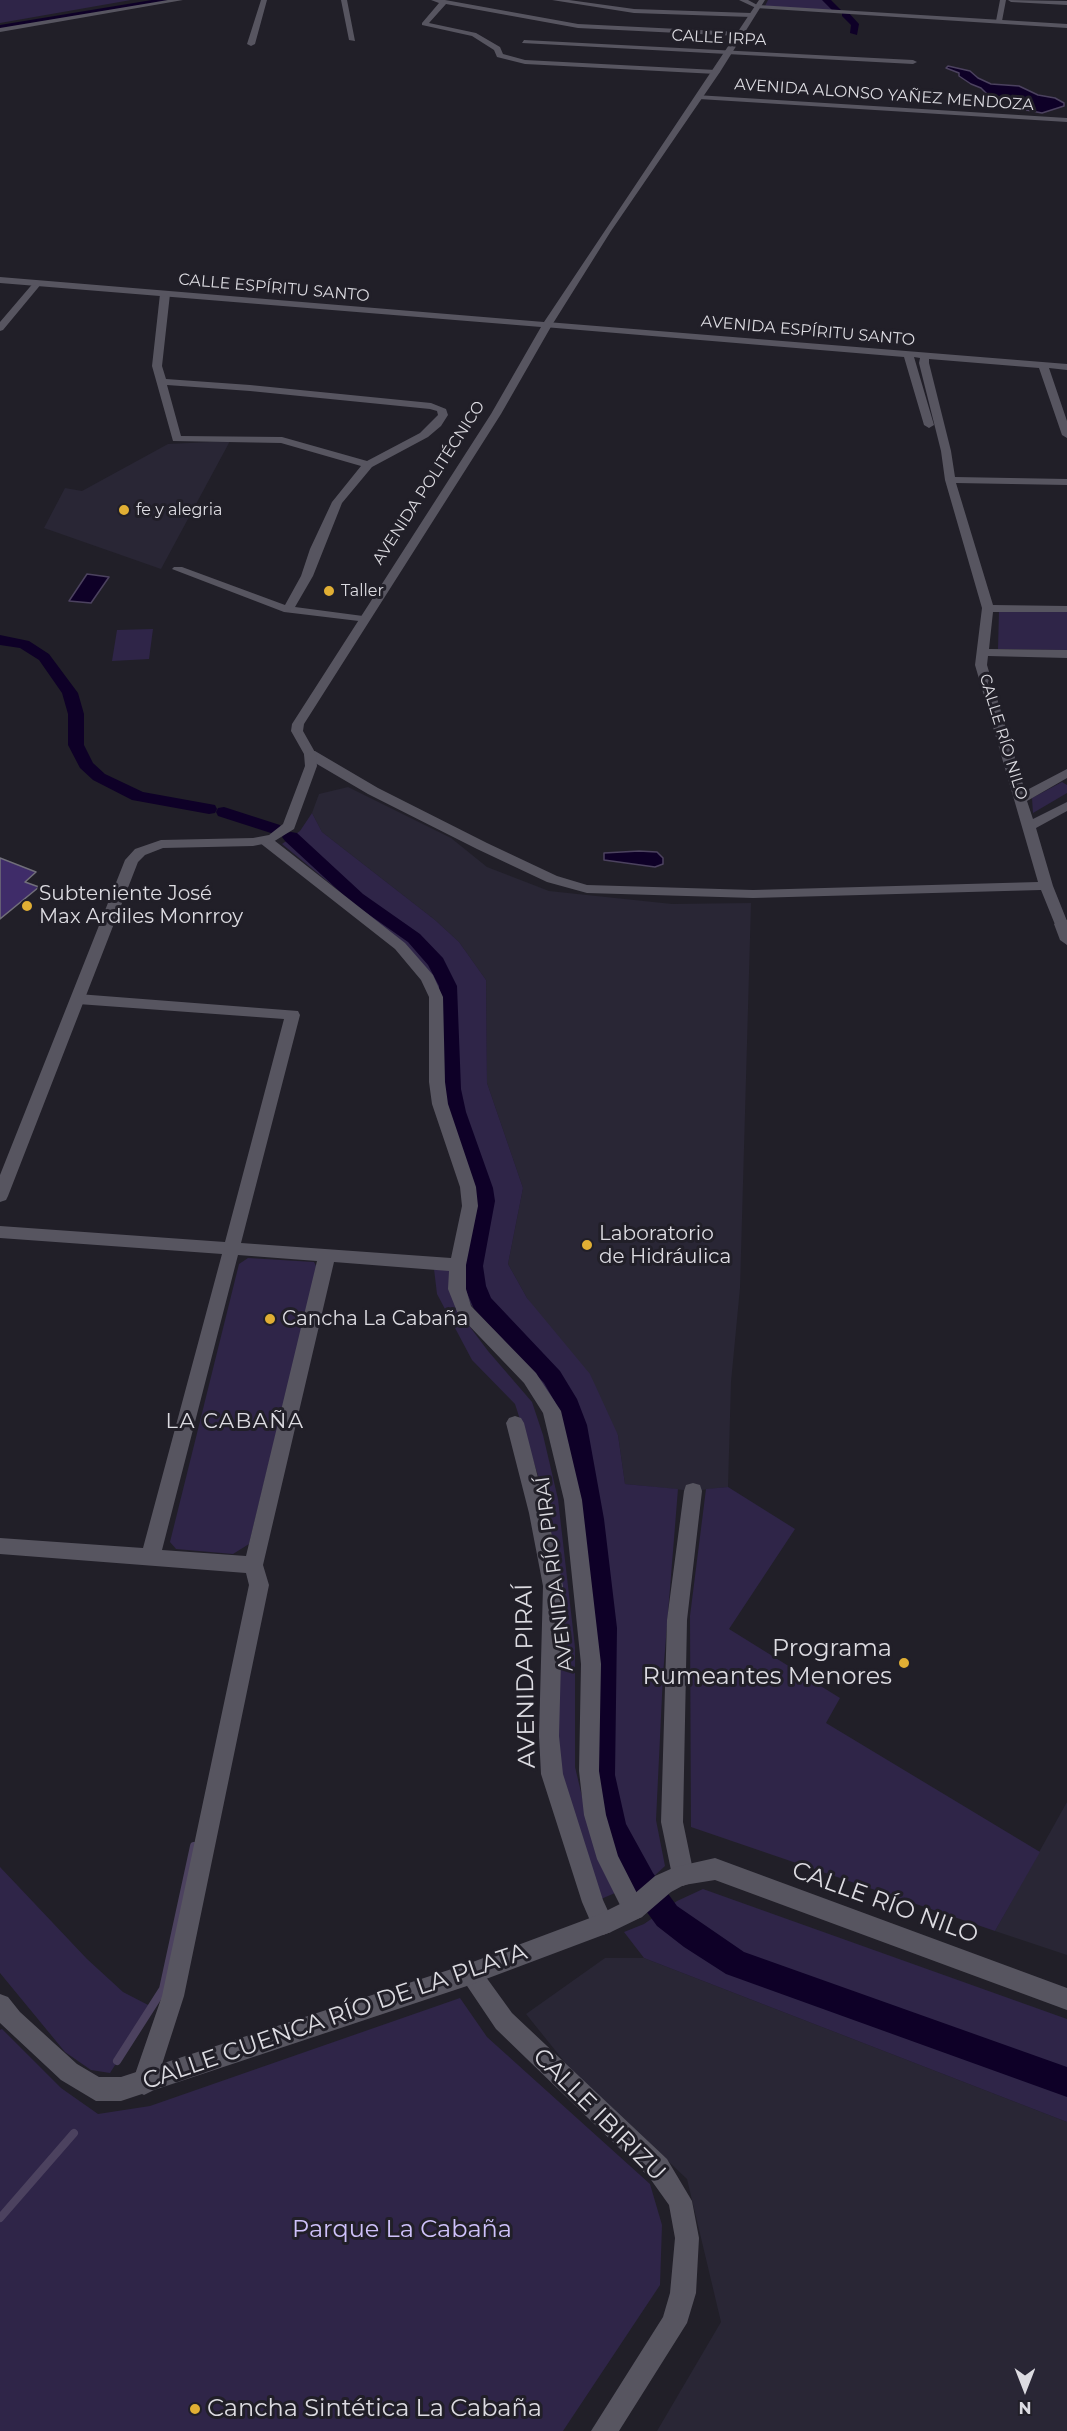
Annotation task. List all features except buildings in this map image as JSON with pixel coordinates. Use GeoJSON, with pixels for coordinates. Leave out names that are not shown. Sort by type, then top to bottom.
{"type":"FeatureCollection","features":[{"type":"Feature","properties":{"kind":"street"},"geometry":{"type":"LineString","coordinates":[[0,30],[180,0]]}},
{"type":"Feature","properties":{"kind":"street"},"geometry":{"type":"LineString","coordinates":[[251,44],[264,0]]}},
{"type":"Feature","properties":{"kind":"street"},"geometry":{"type":"LineString","coordinates":[[344,0],[352,40]]}},
{"type":"Feature","properties":{"kind":"street"},"geometry":{"type":"LineString","coordinates":[[432,0],[578,26],[740,34]]}},
{"type":"Feature","properties":{"kind":"street"},"geometry":{"type":"LineString","coordinates":[[555,0],[634,11],[751,15]]}},
{"type":"Feature","properties":{"kind":"street"},"geometry":{"type":"LineString","coordinates":[[742,0],[1067,26]]}},
{"type":"Feature","properties":{"kind":"street"},"geometry":{"type":"LineString","coordinates":[[999,21],[1003,0]]}},
{"type":"Feature","properties":{"kind":"street"},"geometry":{"type":"LineString","coordinates":[[1011,0],[1067,3]]}},
{"type":"Feature","properties":{"kind":"street"},"geometry":{"type":"LineString","coordinates":[[442,2],[424,24],[474,34],[498,49],[500,55],[525,62],[716,72]]}},
{"type":"Feature","properties":{"kind":"street"},"geometry":{"type":"LineString","coordinates":[[487,19],[501,3]]}},
{"type":"Feature","properties":{"kind":"street","name":"AVENIDA POLITÉCNICO"},"geometry":{"type":"LineString","coordinates":[[310,754],[297,731],[298,724],[496,414],[547,325],[646,172],[716,72],[760,3]]}},
{"type":"Feature","properties":{"kind":"street"},"geometry":{"type":"LineString","coordinates":[[612,17],[634,11]]}},
{"type":"Feature","properties":{"kind":"street"},"geometry":{"type":"LineString","coordinates":[[557,33],[601,20]]}},
{"type":"Feature","properties":{"kind":"street"},"geometry":{"type":"LineString","coordinates":[[474,34],[480,26]]}},
{"type":"Feature","properties":{"kind":"street"},"geometry":{"type":"LineString","coordinates":[[515,44],[546,36]]}},
{"type":"Feature","properties":{"kind":"street","name":"CALLE IRPA"},"geometry":{"type":"LineString","coordinates":[[524,42],[913,63]]}},
{"type":"Feature","properties":{"kind":"street"},"geometry":{"type":"LineString","coordinates":[[498,49],[506,47]]}},
{"type":"Feature","properties":{"kind":"street","name":"AVENIDA ALONSO YAÑEZ MENDOZA"},"geometry":{"type":"LineString","coordinates":[[699,97],[1067,120]]}},
{"type":"Feature","properties":{"kind":"street","name":"CALLE ESPÍRITU SANTO"},"geometry":{"type":"LineString","coordinates":[[0,280],[547,325]]}},
{"type":"Feature","properties":{"kind":"street"},"geometry":{"type":"LineString","coordinates":[[0,328],[38,283]]}},
{"type":"Feature","properties":{"kind":"street"},"geometry":{"type":"LineString","coordinates":[[165,294],[157,366],[177,439],[282,440],[368,465]]}},
{"type":"Feature","properties":{"kind":"street","name":"AVENIDA ESPÍRITU SANTO"},"geometry":{"type":"LineString","coordinates":[[547,325],[1043,369],[1067,374]]}},
{"type":"Feature","properties":{"kind":"street"},"geometry":{"type":"LineString","coordinates":[[908,358],[935,444],[946,451]]}},
{"type":"Feature","properties":{"kind":"street","name":"CALLE RÍO NILO"},"geometry":{"type":"LineString","coordinates":[[925,360],[946,451],[950,480],[988,609],[981,665],[1046,886],[1064,925],[1067,940]]}},
{"type":"Feature","properties":{"kind":"street","name":"AVENIDA ESPÍRITU SANTO"},"geometry":{"type":"LineString","coordinates":[[1043,369],[1067,367]]}},
{"type":"Feature","properties":{"kind":"street"},"geometry":{"type":"LineString","coordinates":[[1043,369],[1067,435]]}},
{"type":"Feature","properties":{"kind":"street"},"geometry":{"type":"LineString","coordinates":[[160,382],[261,389],[431,406],[441,409],[443,415],[437,424],[424,435],[368,465],[337,502],[316,549],[307,576],[288,610]]}},
{"type":"Feature","properties":{"kind":"street"},"geometry":{"type":"LineString","coordinates":[[950,480],[1067,482]]}},
{"type":"Feature","properties":{"kind":"street"},"geometry":{"type":"LineString","coordinates":[[178,570],[288,610],[363,620]]}},
{"type":"Feature","properties":{"kind":"street"},"geometry":{"type":"LineString","coordinates":[[988,609],[1067,609]]}},
{"type":"Feature","properties":{"kind":"street"},"geometry":{"type":"LineString","coordinates":[[981,652],[1067,654]]}},
{"type":"Feature","properties":{"kind":"street"},"geometry":{"type":"LineString","coordinates":[[0,1196],[132,860],[140,852],[161,844],[269,839],[289,826],[311,766],[310,754]]}},
{"type":"Feature","properties":{"kind":"street"},"geometry":{"type":"LineString","coordinates":[[310,754],[373,791],[482,846],[552,879],[588,889],[753,894],[1046,886]]}},
{"type":"Feature","properties":{"kind":"street"},"geometry":{"type":"LineString","coordinates":[[1021,799],[1065,777]]}},
{"type":"Feature","properties":{"kind":"street"},"geometry":{"type":"LineString","coordinates":[[1030,826],[1067,806]]}},
{"type":"Feature","properties":{"kind":"street","name":"AVENIDA RÍO PIRAÍ"},"geometry":{"type":"LineString","coordinates":[[269,839],[400,946],[428,978],[436,997],[437,1082],[440,1104],[468,1187],[470,1206],[458,1265],[457,1289],[464,1308],[530,1378],[552,1411],[573,1500],[591,1664],[590,1771],[595,1815],[608,1859],[640,1904]]}},
{"type":"Feature","properties":{"kind":"street"},"geometry":{"type":"LineString","coordinates":[[78,999],[293,1015],[150,1558]]}},
{"type":"Feature","properties":{"kind":"street"},"geometry":{"type":"LineString","coordinates":[[0,1232],[458,1265]]}},
{"type":"Feature","properties":{"kind":"street"},"geometry":{"type":"LineString","coordinates":[[144,2083],[176,1984],[259,1585],[253,1565],[327,1256]]}},
{"type":"Feature","properties":{"kind":"street","name":"AVENIDA PIRAÍ"},"geometry":{"type":"LineString","coordinates":[[515,1423],[538,1513],[553,1586],[549,1689],[552,1774],[589,1891],[603,1924]]}},
{"type":"Feature","properties":{"kind":"street"},"geometry":{"type":"LineString","coordinates":[[673,1879],[676,1620],[693,1491]]}},
{"type":"Feature","properties":{"kind":"street"},"geometry":{"type":"LineString","coordinates":[[0,1546],[253,1565]]}},
{"type":"Feature","properties":{"kind":"street","name":"CALLE RÍO NILO"},"geometry":{"type":"LineString","coordinates":[[673,1879],[715,1869],[1067,1999]]}},
{"type":"Feature","properties":{"kind":"street","name":"CALLE CUENCA RÍO DE LA PLATA"},"geometry":{"type":"LineString","coordinates":[[0,2005],[12,2020],[69,2072],[96,2089],[121,2089],[471,1974],[603,1924],[640,1904],[673,1879]]}},
{"type":"Feature","properties":{"kind":"street","name":"CALLE IBIRIZU"},"geometry":{"type":"LineString","coordinates":[[471,1974],[504,2021],[658,2168],[680,2201],[687,2238],[684,2293],[674,2324],[604,2431]]}},
{"type":"Feature","properties":{"kind":"shaded area"},"geometry":{"type":"Polygon","coordinates":[[[948,66],[970,71],[991,84],[1019,86],[1038,95],[1055,98],[1064,103],[1064,106],[1042,113],[1021,109],[1009,102],[1008,98],[989,96],[981,88],[959,76],[959,73],[946,68],[948,66]]]}},
{"type":"Feature","properties":{"kind":"shaded area","name":"fe y alegria"},"geometry":{"type":"Polygon","coordinates":[[[230,441],[161,569],[44,528],[65,488],[82,491],[168,444],[230,441]]]}},
{"type":"Feature","properties":{"kind":"shaded area"},"geometry":{"type":"Polygon","coordinates":[[[87,574],[109,577],[91,603],[69,601],[87,574]]]}},
{"type":"Feature","properties":{"kind":"shaded area"},"geometry":{"type":"Polygon","coordinates":[[[348,787],[451,838],[487,867],[549,891],[672,904],[751,903],[740,1288],[731,1382],[728,1487],[693,1491],[625,1484],[618,1435],[527,1298],[508,1264],[523,1188],[487,1083],[486,980],[459,942],[435,920],[322,832],[312,813],[319,794],[348,787]]]}},
{"type":"Feature","properties":{"kind":"shaded area"},"geometry":{"type":"Polygon","coordinates":[[[657,852],[663,858],[663,864],[655,867],[604,860],[604,853],[657,852]]]}},
{"type":"Feature","properties":{"kind":"shaded area"},"geometry":{"type":"Polygon","coordinates":[[[1067,1802],[1067,1955],[995,1931],[1067,1802]]]}},
{"type":"Feature","properties":{"kind":"shaded area"},"geometry":{"type":"Polygon","coordinates":[[[605,1958],[644,1958],[1067,2122],[1067,2431],[657,2431],[721,2322],[687,2179],[571,2070],[526,2014],[605,1958]]]}},
{"type":"Feature","properties":{"kind":"green space"},"geometry":{"type":"Polygon","coordinates":[[[0,0],[131,0],[0,23],[0,0]]]}},
{"type":"Feature","properties":{"kind":"green space"},"geometry":{"type":"Polygon","coordinates":[[[768,0],[824,0],[833,11],[765,6],[768,0]]]}},
{"type":"Feature","properties":{"kind":"green space"},"geometry":{"type":"Polygon","coordinates":[[[999,611],[1067,612],[1067,650],[998,649],[999,611]]]}},
{"type":"Feature","properties":{"kind":"green space"},"geometry":{"type":"Polygon","coordinates":[[[153,629],[149,659],[112,661],[117,630],[153,629]]]}},
{"type":"Feature","properties":{"kind":"green space"},"geometry":{"type":"Polygon","coordinates":[[[1062,782],[1067,785],[1067,793],[1033,813],[1032,798],[1062,782]]]}},
{"type":"Feature","properties":{"kind":"green space"},"geometry":{"type":"Polygon","coordinates":[[[312,813],[322,832],[435,920],[459,942],[486,980],[487,1083],[523,1188],[508,1264],[527,1298],[590,1374],[618,1435],[625,1484],[678,1489],[663,1675],[656,1820],[665,1866],[636,1893],[615,1852],[604,1813],[598,1769],[581,1498],[535,1374],[471,1305],[465,1289],[465,1264],[476,1211],[446,1103],[433,976],[405,945],[282,844],[300,831],[312,813]]]}},
{"type":"Feature","properties":{"kind":"green space"},"geometry":{"type":"Polygon","coordinates":[[[248,1258],[314,1262],[317,1268],[249,1544],[233,1554],[176,1549],[170,1542],[239,1264],[248,1258]]]}},
{"type":"Feature","properties":{"kind":"green space"},"geometry":{"type":"Polygon","coordinates":[[[434,1269],[451,1270],[458,1311],[488,1351],[532,1402],[543,1435],[558,1499],[575,1647],[575,1767],[586,1813],[615,1893],[601,1899],[562,1775],[557,1736],[560,1576],[542,1488],[515,1404],[472,1360],[437,1294],[434,1269]]]}},
{"type":"Feature","properties":{"kind":"green space"},"geometry":{"type":"Polygon","coordinates":[[[728,1487],[795,1529],[729,1629],[840,1698],[826,1723],[1040,1852],[995,1931],[691,1827],[690,1616],[706,1489],[728,1487]]]}},
{"type":"Feature","properties":{"kind":"green space"},"geometry":{"type":"Polygon","coordinates":[[[0,1867],[87,1959],[123,1992],[152,2007],[110,2073],[91,2070],[65,2052],[0,1973],[0,1867]]]}},
{"type":"Feature","properties":{"kind":"green space"},"geometry":{"type":"Polygon","coordinates":[[[703,1889],[1067,2019],[1067,2122],[644,1958],[624,1932],[644,1924],[677,1901],[703,1889]]]}},
{"type":"Feature","properties":{"kind":"green space","name":"Parque La Cabaña"},"geometry":{"type":"Polygon","coordinates":[[[460,1998],[487,2037],[650,2184],[662,2225],[660,2285],[563,2431],[0,2431],[0,2030],[2,2029],[61,2088],[98,2114],[150,2106],[460,1998]]]}},
{"type":"Feature","properties":{"kind":"waterway"},"geometry":{"type":"LineString","coordinates":[[0,28],[167,0]]}},
{"type":"Feature","properties":{"kind":"waterway"},"geometry":{"type":"LineString","coordinates":[[826,0],[838,11]]}},
{"type":"Feature","properties":{"kind":"waterway"},"geometry":{"type":"LineString","coordinates":[[845,14],[855,24],[854,33]]}},
{"type":"Feature","properties":{"kind":"waterway"},"geometry":{"type":"LineString","coordinates":[[0,640],[24,644],[35,649],[44,657],[70,693],[76,714],[76,745],[86,765],[99,777],[138,796],[209,809]]}},
{"type":"Feature","properties":{"kind":"waterway"},"geometry":{"type":"LineString","coordinates":[[224,812],[274,829]]}},
{"type":"Feature","properties":{"kind":"waterway"},"geometry":{"type":"LineString","coordinates":[[291,837],[357,898],[414,938],[436,962],[448,986],[451,1089],[456,1112],[483,1188],[485,1201],[472,1266],[475,1286],[482,1303],[552,1377],[566,1399],[575,1425],[592,1519],[604,1628],[602,1775],[613,1827],[643,1883],[667,1916],[694,1937],[736,1964],[1067,2082]]}},
{"type":"Feature","properties":{"kind":"waterway"},"geometry":{"type":"LineString","coordinates":[[117,2061],[163,1989],[194,1846]]}},
{"type":"Feature","properties":{"kind":"waterway"},"geometry":{"type":"LineString","coordinates":[[0,2218],[74,2133]]}},
{"type":"Feature","properties":{"kind":"place","name":"fe y alegria"},"geometry":{"type":"Point","coordinates":[124,510]}},
{"type":"Feature","properties":{"kind":"place","name":"Taller"},"geometry":{"type":"Point","coordinates":[329,591]}},
{"type":"Feature","properties":{"kind":"place","name":"Subteniente José Max Ardiles Monrroy"},"geometry":{"type":"Point","coordinates":[27,906]}},
{"type":"Feature","properties":{"kind":"place","name":"Laboratorio de Hidráulica"},"geometry":{"type":"Point","coordinates":[587,1245]}},
{"type":"Feature","properties":{"kind":"place","name":"Cancha La Cabaña"},"geometry":{"type":"Point","coordinates":[270,1319]}},
{"type":"Feature","properties":{"kind":"place","name":"Programa Rumeantes Menores"},"geometry":{"type":"Point","coordinates":[904,1663]}},
{"type":"Feature","properties":{"kind":"place","name":"Cancha Sintética La Cabaña"},"geometry":{"type":"Point","coordinates":[195,2409]}},
{"type":"Feature","properties":{"kind":"district","name":"LA CABAÑA"},"geometry":{"type":"Point","coordinates":[235,1422]}}]}
